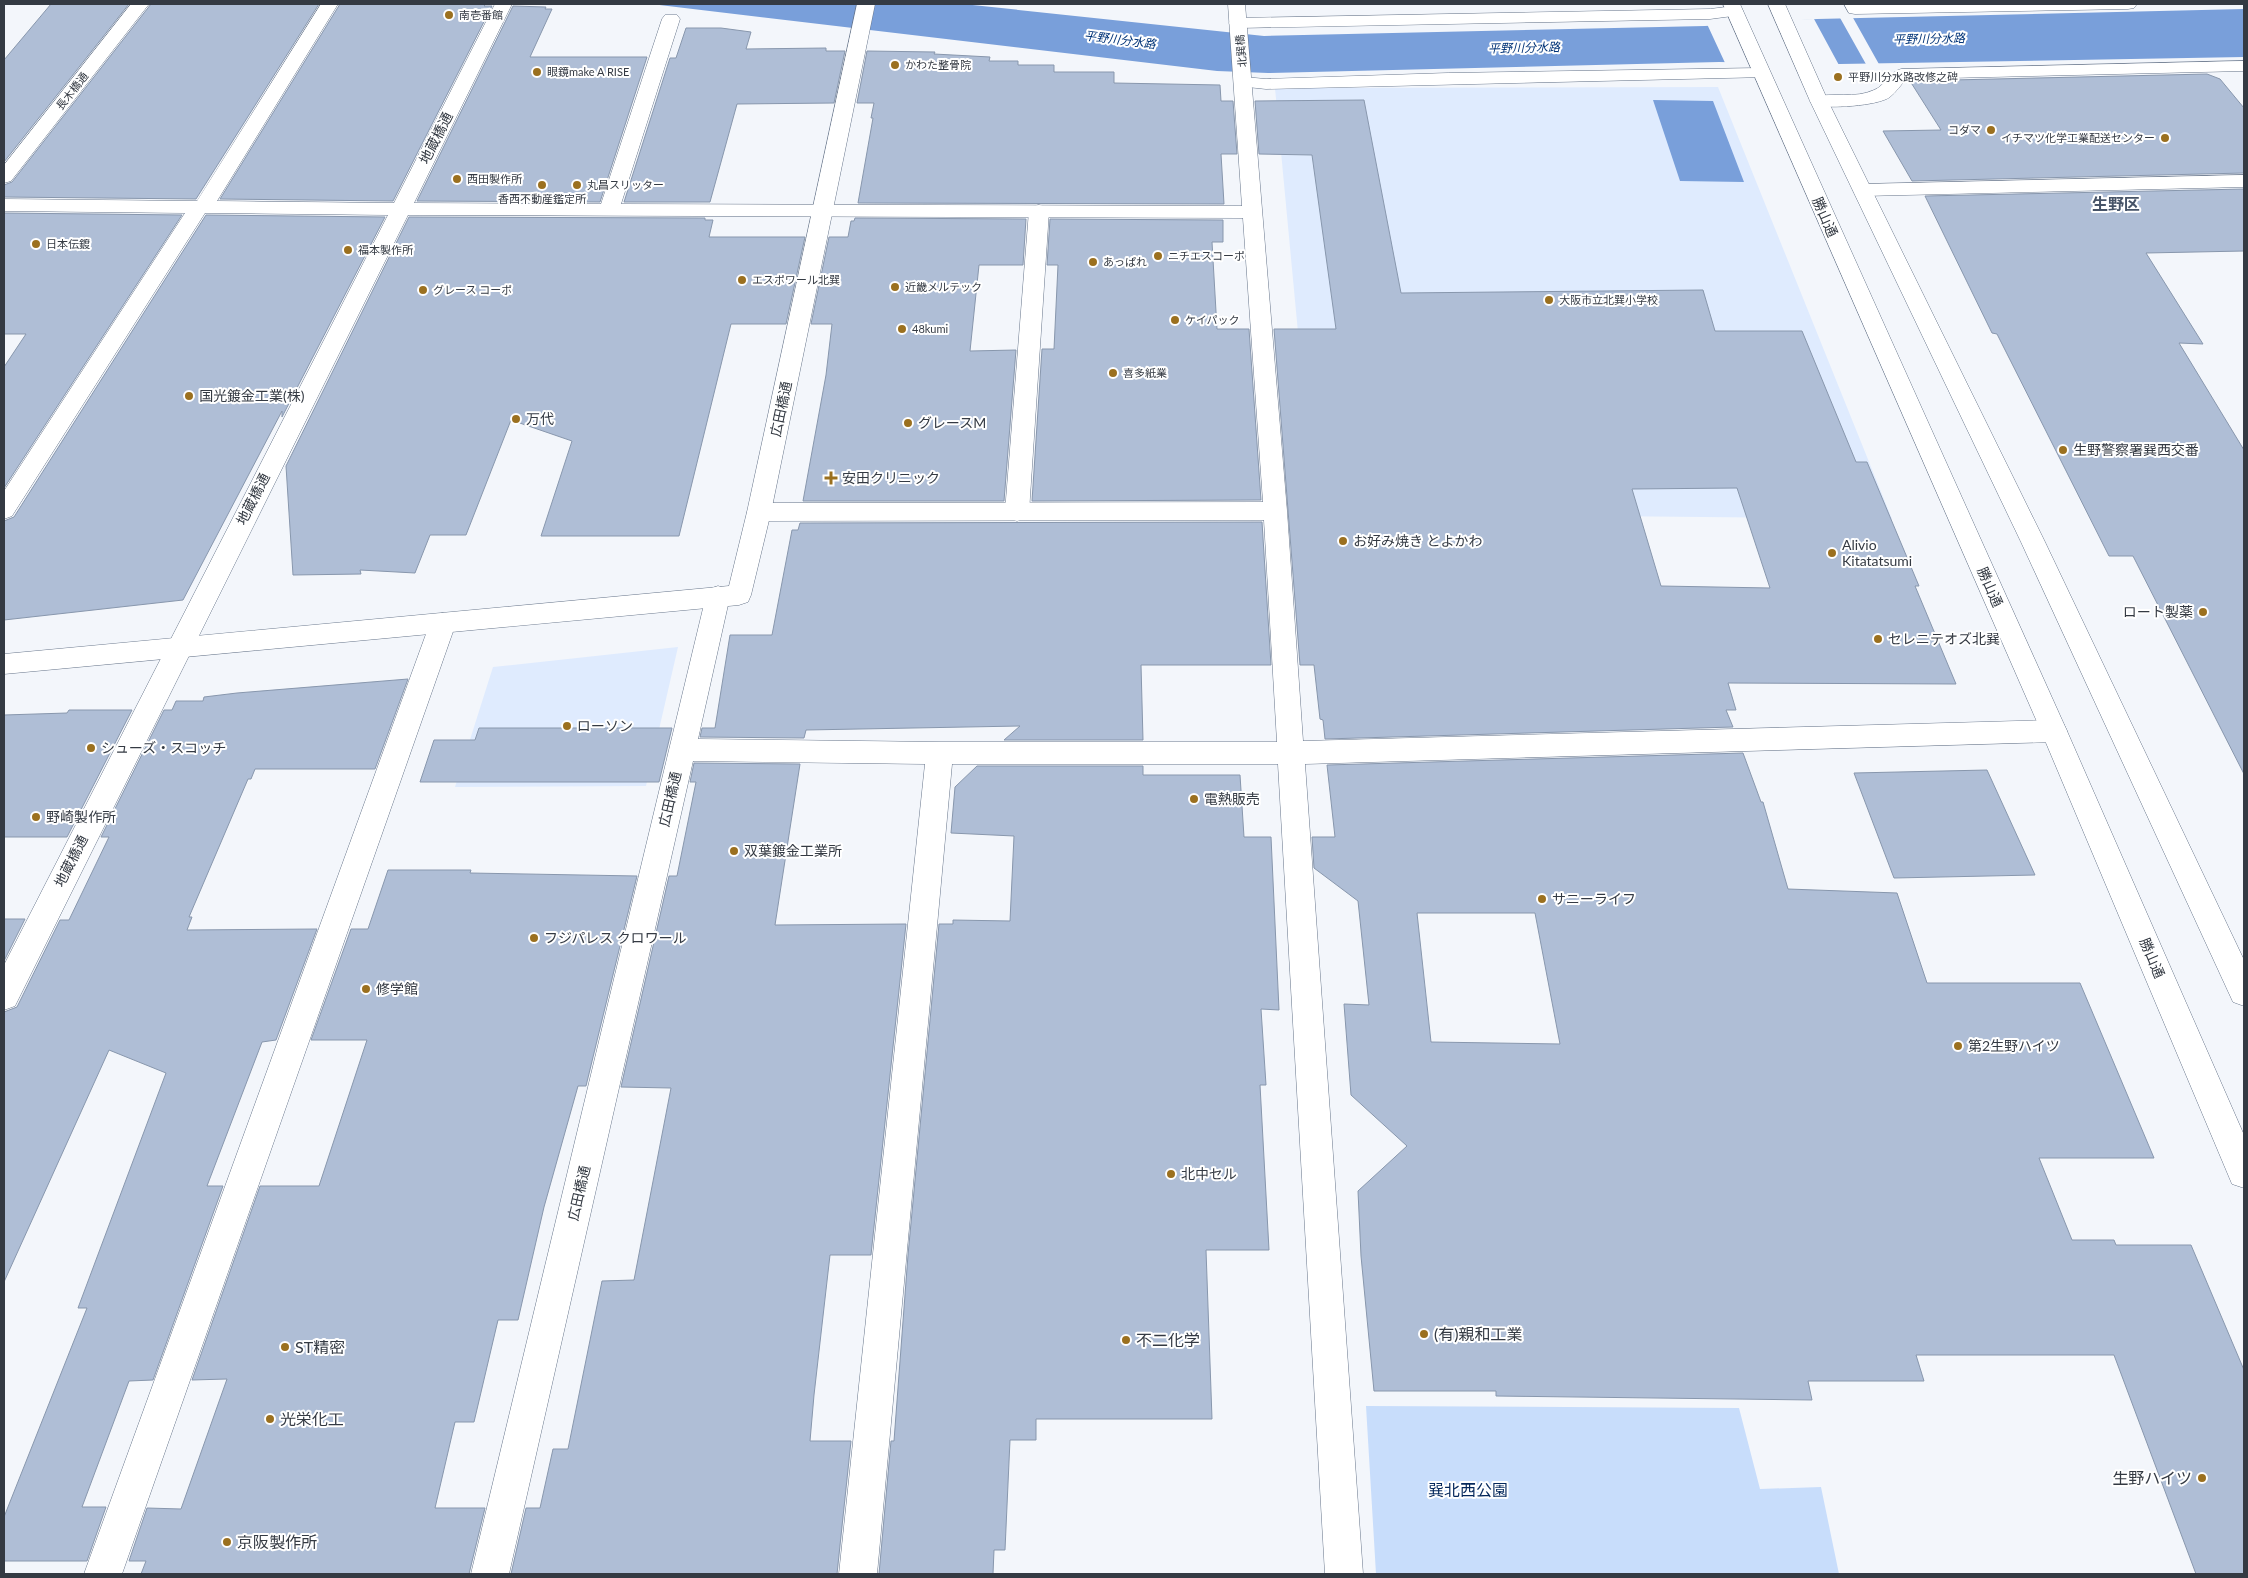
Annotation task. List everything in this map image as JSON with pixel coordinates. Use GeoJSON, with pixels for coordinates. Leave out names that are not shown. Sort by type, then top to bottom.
{"type":"FeatureCollection","features":[{"type":"Feature","properties":{"kind":"street","name":"長木橋通"},"geometry":{"type":"LineString","coordinates":[[4,177],[140,4]]}},
{"type":"Feature","properties":{"kind":"street"},"geometry":{"type":"LineString","coordinates":[[4,510],[201,207],[329,4]]}},
{"type":"Feature","properties":{"kind":"street","name":"地蔵橋通"},"geometry":{"type":"LineString","coordinates":[[4,996],[178,647],[504,4]]}},
{"type":"Feature","properties":{"kind":"street","name":"広田橋通"},"geometry":{"type":"LineString","coordinates":[[490,1574],[718,596],[739,595],[759,512],[866,4]]}},
{"type":"Feature","properties":{"kind":"street","name":"北巽橋"},"geometry":{"type":"LineString","coordinates":[[1237,4],[1275,511],[1344,1574]]}},
{"type":"Feature","properties":{"kind":"street"},"geometry":{"type":"LineString","coordinates":[[1852,4],[1855,9],[2128,4]]}},
{"type":"Feature","properties":{"kind":"street"},"geometry":{"type":"LineString","coordinates":[[1238,24],[1734,12]]}},
{"type":"Feature","properties":{"kind":"street","name":"勝山通"},"geometry":{"type":"LineString","coordinates":[[1734,12],[2054,731],[2244,1172]]}},
{"type":"Feature","properties":{"kind":"street"},"geometry":{"type":"LineString","coordinates":[[1779,12],[1819,102],[2037,551],[2244,992]]}},
{"type":"Feature","properties":{"kind":"street"},"geometry":{"type":"LineString","coordinates":[[609,210],[671,19]]}},
{"type":"Feature","properties":{"kind":"street"},"geometry":{"type":"LineString","coordinates":[[1243,79],[1266,84],[1760,71]]}},
{"type":"Feature","properties":{"kind":"street"},"geometry":{"type":"LineString","coordinates":[[1819,102],[1851,101],[1882,94],[1901,74],[2237,71]]}},
{"type":"Feature","properties":{"kind":"street"},"geometry":{"type":"LineString","coordinates":[[1863,190],[2244,181]]}},
{"type":"Feature","properties":{"kind":"street"},"geometry":{"type":"LineString","coordinates":[[4,205],[400,209],[1252,212]]}},
{"type":"Feature","properties":{"kind":"street"},"geometry":{"type":"LineString","coordinates":[[1017,512],[1039,211]]}},
{"type":"Feature","properties":{"kind":"street"},"geometry":{"type":"LineString","coordinates":[[759,512],[1275,511]]}},
{"type":"Feature","properties":{"kind":"street"},"geometry":{"type":"LineString","coordinates":[[4,664],[718,596]]}},
{"type":"Feature","properties":{"kind":"street"},"geometry":{"type":"LineString","coordinates":[[104,1574],[443,623]]}},
{"type":"Feature","properties":{"kind":"street"},"geometry":{"type":"LineString","coordinates":[[681,750],[940,753],[1291,753],[2054,731]]}},
{"type":"Feature","properties":{"kind":"street"},"geometry":{"type":"LineString","coordinates":[[858,1574],[940,753]]}},
{"type":"Feature","properties":{"kind":"shaded area","name":"大阪市立北巽小学校"},"geometry":{"type":"Polygon","coordinates":[[[1718,87],[1892,519],[1315,513],[1275,88],[1718,87]]]}},
{"type":"Feature","properties":{"kind":"shaded area","name":"ローソン"},"geometry":{"type":"Polygon","coordinates":[[[678,647],[646,786],[455,787],[493,667],[678,647]]]}},
{"type":"Feature","properties":{"kind":"green space","name":"巽北西公園"},"geometry":{"type":"Polygon","coordinates":[[[1366,1406],[1739,1408],[1760,1489],[1821,1487],[1839,1574],[1376,1574],[1366,1406]]]}},
{"type":"Feature","properties":{"kind":"water","name":"平野川分水路"},"geometry":{"type":"Polygon","coordinates":[[[651,4],[963,4],[1264,36],[1705,26],[1817,19],[2244,9],[2244,57],[1840,64],[1719,62],[1268,73],[1217,71],[651,4]]]}},
{"type":"Feature","properties":{"kind":"water"},"geometry":{"type":"Polygon","coordinates":[[[1653,100],[1713,101],[1744,182],[1680,181],[1653,100]]]}},
{"type":"Feature","properties":{"kind":"pier"},"geometry":{"type":"Polygon","coordinates":[[[1839,16],[1852,16],[1880,66],[1867,66],[1839,16]]]}},
{"type":"Feature","properties":{"kind":"pier"},"geometry":{"type":"Polygon","coordinates":[[[1814,19],[1840,67],[1726,65],[1707,24],[1768,20],[1814,19]]]}},
{"type":"Feature","properties":{"kind":"building"},"geometry":{"type":"Polygon","coordinates":[[[51,4],[129,4],[4,162],[4,60],[51,4]]]}},
{"type":"Feature","properties":{"kind":"building"},"geometry":{"type":"Polygon","coordinates":[[[151,4],[319,4],[196,199],[4,197],[4,185],[12,182],[151,4]]]}},
{"type":"Feature","properties":{"kind":"building"},"geometry":{"type":"Polygon","coordinates":[[[340,4],[486,4],[484,6],[492,6],[393,201],[220,199],[340,4]]]}},
{"type":"Feature","properties":{"kind":"building"},"geometry":{"type":"Polygon","coordinates":[[[513,6],[546,7],[545,9],[552,9],[530,57],[647,57],[600,202],[417,201],[513,6]]]}},
{"type":"Feature","properties":{"kind":"building"},"geometry":{"type":"Polygon","coordinates":[[[686,28],[721,28],[751,32],[746,49],[826,48],[826,51],[845,51],[834,103],[737,104],[710,202],[624,202],[670,58],[676,58],[686,28]]]}},
{"type":"Feature","properties":{"kind":"building"},"geometry":{"type":"Polygon","coordinates":[[[867,51],[935,52],[934,54],[990,57],[989,61],[1018,61],[1018,65],[1054,65],[1054,72],[1114,72],[1114,83],[1220,85],[1221,101],[1233,101],[1237,154],[1221,154],[1224,204],[858,203],[874,103],[857,103],[867,51]]]}},
{"type":"Feature","properties":{"kind":"building"},"geometry":{"type":"Polygon","coordinates":[[[2207,74],[2220,79],[2244,108],[2244,173],[1912,181],[1883,131],[1941,130],[1910,81],[2207,74]]]}},
{"type":"Feature","properties":{"kind":"building"},"geometry":{"type":"Polygon","coordinates":[[[1364,100],[1401,293],[1703,290],[1715,331],[1802,331],[1856,462],[1867,462],[1919,586],[1915,586],[1956,684],[1728,683],[1736,710],[1726,710],[1733,727],[1325,739],[1323,720],[1320,719],[1314,665],[1300,665],[1274,329],[1336,329],[1312,155],[1259,154],[1255,101],[1364,100]],[[1737,488],[1632,489],[1661,586],[1770,588],[1737,488]]]}},
{"type":"Feature","properties":{"kind":"building","name":"ロート製薬"},"geometry":{"type":"Polygon","coordinates":[[[2244,189],[2244,251],[2146,253],[2203,344],[2179,343],[2244,450],[2244,774],[2133,556],[2109,556],[1997,334],[1992,333],[1925,196],[2244,189]]]}},
{"type":"Feature","properties":{"kind":"building"},"geometry":{"type":"Polygon","coordinates":[[[4,213],[182,215],[4,488],[4,367],[26,334],[4,334],[4,213]]]}},
{"type":"Feature","properties":{"kind":"building"},"geometry":{"type":"Polygon","coordinates":[[[206,215],[385,217],[282,417],[282,411],[183,600],[4,620],[4,521],[14,517],[206,215]]]}},
{"type":"Feature","properties":{"kind":"building","name":"万代"},"geometry":{"type":"Polygon","coordinates":[[[409,217],[705,218],[705,220],[713,220],[709,237],[805,237],[786,324],[731,324],[679,536],[541,536],[572,441],[511,420],[466,535],[430,535],[415,573],[360,570],[361,574],[293,575],[286,466],[409,217]]]}},
{"type":"Feature","properties":{"kind":"building"},"geometry":{"type":"Polygon","coordinates":[[[855,218],[1026,219],[1023,265],[979,265],[970,351],[1016,350],[1004,501],[803,501],[826,375],[832,324],[811,324],[829,237],[848,237],[851,221],[854,221],[855,218]]]}},
{"type":"Feature","properties":{"kind":"building"},"geometry":{"type":"Polygon","coordinates":[[[1050,219],[1223,220],[1223,242],[1212,242],[1217,329],[1249,329],[1261,500],[1032,501],[1042,349],[1054,349],[1058,265],[1047,265],[1050,219]]]}},
{"type":"Feature","properties":{"kind":"building"},"geometry":{"type":"Polygon","coordinates":[[[1262,522],[1271,665],[1141,665],[1143,740],[1004,740],[1020,726],[806,730],[804,738],[700,737],[702,728],[715,728],[730,635],[772,635],[792,530],[798,530],[800,523],[1262,522]]]}},
{"type":"Feature","properties":{"kind":"building"},"geometry":{"type":"Polygon","coordinates":[[[408,679],[375,769],[255,769],[251,779],[248,779],[189,917],[192,917],[187,930],[317,929],[276,1040],[262,1042],[207,1186],[223,1186],[153,1380],[129,1381],[82,1507],[106,1507],[87,1561],[4,1561],[4,1517],[87,1308],[78,1308],[166,1073],[109,1050],[4,1282],[4,1012],[17,1007],[60,920],[69,920],[109,837],[101,837],[164,710],[172,710],[176,701],[203,701],[204,697],[408,679]]]}},
{"type":"Feature","properties":{"kind":"building"},"geometry":{"type":"Polygon","coordinates":[[[69,710],[132,710],[67,837],[4,837],[4,715],[67,713],[69,710]]]}},
{"type":"Feature","properties":{"kind":"building"},"geometry":{"type":"Polygon","coordinates":[[[479,728],[672,728],[659,782],[420,782],[434,740],[475,740],[479,728]]]}},
{"type":"Feature","properties":{"kind":"building"},"geometry":{"type":"Polygon","coordinates":[[[1743,753],[1761,802],[1763,802],[1788,889],[1897,893],[1927,983],[2080,983],[2154,1158],[2039,1158],[2072,1240],[2114,1240],[2116,1245],[2191,1245],[2244,1370],[2244,1574],[2196,1574],[2114,1355],[1916,1355],[1924,1381],[1808,1381],[1812,1400],[1496,1396],[1496,1391],[1374,1391],[1361,1256],[1358,1191],[1407,1146],[1351,1095],[1344,1004],[1369,1005],[1358,901],[1314,868],[1312,837],[1335,837],[1327,765],[1743,753]],[[1417,913],[1431,1042],[1560,1044],[1535,913],[1417,913]]]}},
{"type":"Feature","properties":{"kind":"building"},"geometry":{"type":"Polygon","coordinates":[[[694,763],[800,764],[775,925],[906,924],[871,1255],[830,1255],[814,1395],[810,1441],[851,1441],[837,1574],[511,1574],[526,1508],[540,1508],[553,1449],[568,1449],[602,1281],[634,1280],[671,1088],[621,1087],[669,876],[677,876],[696,782],[690,782],[694,763]]]}},
{"type":"Feature","properties":{"kind":"building"},"geometry":{"type":"Polygon","coordinates":[[[977,766],[1143,766],[1143,775],[1240,775],[1244,837],[1271,837],[1279,1010],[1261,1009],[1266,1085],[1260,1085],[1269,1250],[1206,1250],[1212,1419],[1036,1419],[1036,1440],[1010,1440],[1005,1550],[994,1550],[993,1574],[879,1574],[891,1441],[894,1441],[908,1255],[939,924],[953,924],[953,920],[1010,921],[1014,836],[951,833],[955,787],[977,766]]]}},
{"type":"Feature","properties":{"kind":"building"},"geometry":{"type":"Polygon","coordinates":[[[1987,770],[2035,875],[1894,878],[1854,773],[1987,770]]]}},
{"type":"Feature","properties":{"kind":"building"},"geometry":{"type":"Polygon","coordinates":[[[388,870],[471,870],[470,873],[637,876],[586,1086],[578,1086],[544,1207],[518,1320],[498,1320],[474,1422],[455,1422],[435,1508],[485,1508],[469,1574],[141,1574],[146,1561],[129,1561],[147,1508],[181,1509],[227,1379],[192,1380],[260,1186],[319,1186],[367,1040],[311,1040],[351,929],[368,929],[388,870]]]}},
{"type":"Feature","properties":{"kind":"building"},"geometry":{"type":"Polygon","coordinates":[[[4,919],[25,919],[4,961],[4,919]]]}},
{"type":"Feature","properties":{"kind":"place","name":"南壱番館"},"geometry":{"type":"Point","coordinates":[449,15]}},
{"type":"Feature","properties":{"kind":"place","name":"かわた整骨院"},"geometry":{"type":"Point","coordinates":[895,65]}},
{"type":"Feature","properties":{"kind":"place","name":"眼鏡make A RISE"},"geometry":{"type":"Point","coordinates":[537,72]}},
{"type":"Feature","properties":{"kind":"place","name":"平野川分水路改修之碑"},"geometry":{"type":"Point","coordinates":[1838,77]}},
{"type":"Feature","properties":{"kind":"place","name":"コダマ"},"geometry":{"type":"Point","coordinates":[1991,130]}},
{"type":"Feature","properties":{"kind":"place","name":"イチマツ化学工業配送センター"},"geometry":{"type":"Point","coordinates":[2165,138]}},
{"type":"Feature","properties":{"kind":"place","name":"西田製作所"},"geometry":{"type":"Point","coordinates":[457,179]}},
{"type":"Feature","properties":{"kind":"place","name":"香西不動産鑑定所"},"geometry":{"type":"Point","coordinates":[542,185]}},
{"type":"Feature","properties":{"kind":"place","name":"丸昌スリッター"},"geometry":{"type":"Point","coordinates":[577,185]}},
{"type":"Feature","properties":{"kind":"place","name":"日本伝鍍"},"geometry":{"type":"Point","coordinates":[36,244]}},
{"type":"Feature","properties":{"kind":"place","name":"福本製作所"},"geometry":{"type":"Point","coordinates":[348,250]}},
{"type":"Feature","properties":{"kind":"place","name":"ニチエスコーポ"},"geometry":{"type":"Point","coordinates":[1158,256]}},
{"type":"Feature","properties":{"kind":"place","name":"あっぱれ"},"geometry":{"type":"Point","coordinates":[1093,262]}},
{"type":"Feature","properties":{"kind":"place","name":"エスポワール北巽"},"geometry":{"type":"Point","coordinates":[742,280]}},
{"type":"Feature","properties":{"kind":"place","name":"近畿メルテック"},"geometry":{"type":"Point","coordinates":[895,287]}},
{"type":"Feature","properties":{"kind":"place","name":"グレース コーポ"},"geometry":{"type":"Point","coordinates":[423,290]}},
{"type":"Feature","properties":{"kind":"place","name":"大阪市立北巽小学校"},"geometry":{"type":"Point","coordinates":[1549,300]}},
{"type":"Feature","properties":{"kind":"place","name":"ケイパック"},"geometry":{"type":"Point","coordinates":[1175,320]}},
{"type":"Feature","properties":{"kind":"place","name":"48kumi"},"geometry":{"type":"Point","coordinates":[902,329]}},
{"type":"Feature","properties":{"kind":"place","name":"喜多紙業"},"geometry":{"type":"Point","coordinates":[1113,373]}},
{"type":"Feature","properties":{"kind":"place","name":"国光鍍金工業(株)"},"geometry":{"type":"Point","coordinates":[189,396]}},
{"type":"Feature","properties":{"kind":"place","name":"万代"},"geometry":{"type":"Point","coordinates":[516,419]}},
{"type":"Feature","properties":{"kind":"place","name":"グレースM"},"geometry":{"type":"Point","coordinates":[908,423]}},
{"type":"Feature","properties":{"kind":"place","name":"生野警察署巽西交番"},"geometry":{"type":"Point","coordinates":[2063,450]}},
{"type":"Feature","properties":{"kind":"place","name":"安田クリニック"},"geometry":{"type":"Point","coordinates":[831,478]}},
{"type":"Feature","properties":{"kind":"place","name":"お好み焼き とよかわ"},"geometry":{"type":"Point","coordinates":[1343,541]}},
{"type":"Feature","properties":{"kind":"place","name":"Alivio Kitatatsumi"},"geometry":{"type":"Point","coordinates":[1832,553]}},
{"type":"Feature","properties":{"kind":"place","name":"ロート製薬"},"geometry":{"type":"Point","coordinates":[2203,612]}},
{"type":"Feature","properties":{"kind":"place","name":"セレニテオズ北巽"},"geometry":{"type":"Point","coordinates":[1878,639]}},
{"type":"Feature","properties":{"kind":"place","name":"ローソン"},"geometry":{"type":"Point","coordinates":[567,726]}},
{"type":"Feature","properties":{"kind":"place","name":"シューズ・スコッチ"},"geometry":{"type":"Point","coordinates":[91,748]}},
{"type":"Feature","properties":{"kind":"place","name":"電熱販売"},"geometry":{"type":"Point","coordinates":[1194,799]}},
{"type":"Feature","properties":{"kind":"place","name":"野崎製作所"},"geometry":{"type":"Point","coordinates":[36,817]}},
{"type":"Feature","properties":{"kind":"place","name":"双葉鍍金工業所"},"geometry":{"type":"Point","coordinates":[734,851]}},
{"type":"Feature","properties":{"kind":"place","name":"サニーライフ"},"geometry":{"type":"Point","coordinates":[1542,899]}},
{"type":"Feature","properties":{"kind":"place","name":"フジパレス クロワール"},"geometry":{"type":"Point","coordinates":[534,938]}},
{"type":"Feature","properties":{"kind":"place","name":"修学館"},"geometry":{"type":"Point","coordinates":[366,989]}},
{"type":"Feature","properties":{"kind":"place","name":"第2生野ハイツ"},"geometry":{"type":"Point","coordinates":[1958,1046]}},
{"type":"Feature","properties":{"kind":"place","name":"北中セル"},"geometry":{"type":"Point","coordinates":[1171,1174]}},
{"type":"Feature","properties":{"kind":"place","name":"(有)親和工業"},"geometry":{"type":"Point","coordinates":[1424,1334]}},
{"type":"Feature","properties":{"kind":"place","name":"不二化学"},"geometry":{"type":"Point","coordinates":[1126,1340]}},
{"type":"Feature","properties":{"kind":"place","name":"ST精密"},"geometry":{"type":"Point","coordinates":[285,1347]}},
{"type":"Feature","properties":{"kind":"place","name":"光栄化工"},"geometry":{"type":"Point","coordinates":[270,1419]}},
{"type":"Feature","properties":{"kind":"place","name":"生野ハイツ"},"geometry":{"type":"Point","coordinates":[2202,1478]}},
{"type":"Feature","properties":{"kind":"place","name":"京阪製作所"},"geometry":{"type":"Point","coordinates":[227,1542]}},
{"type":"Feature","properties":{"kind":"district","name":"生野区"},"geometry":{"type":"Point","coordinates":[2116,204]}}]}
